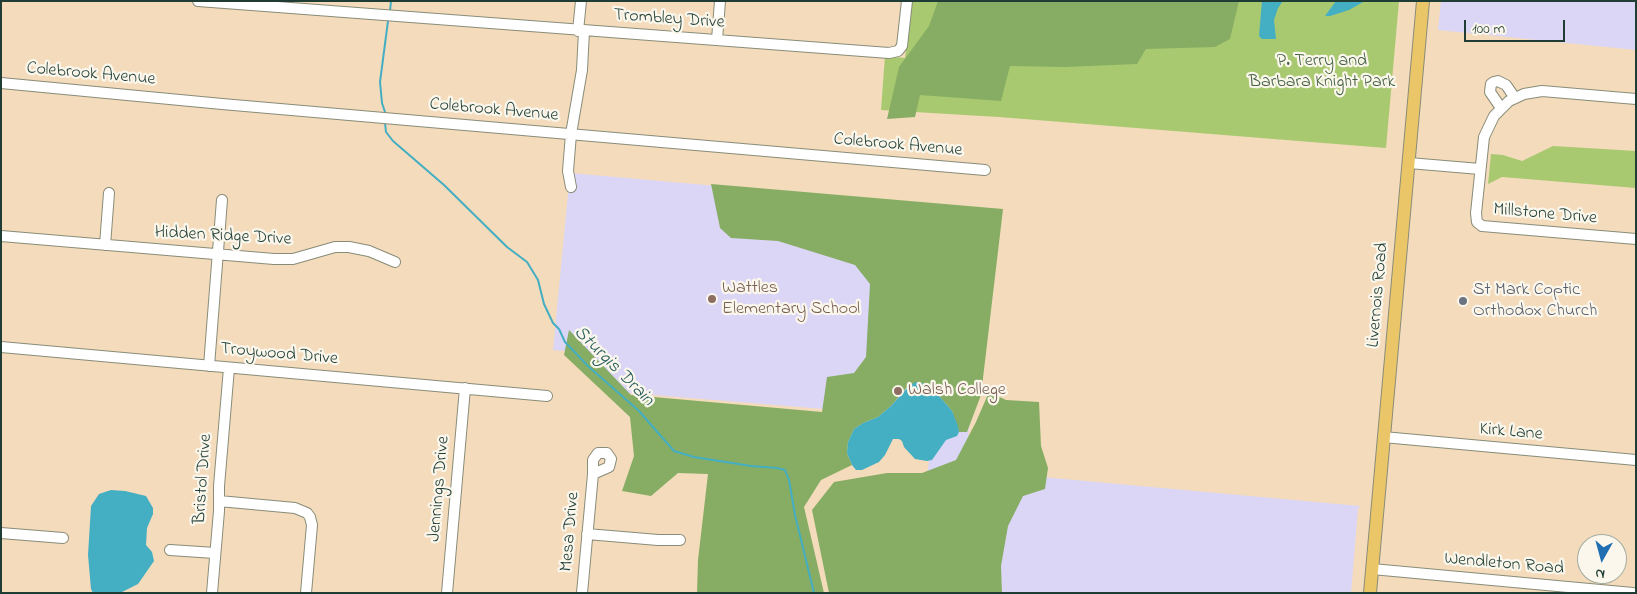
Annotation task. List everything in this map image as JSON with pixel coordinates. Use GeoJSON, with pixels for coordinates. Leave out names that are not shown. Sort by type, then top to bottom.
{"type":"FeatureCollection","features":[{"type":"Feature","properties":{"kind":"main road","name":"Livernois Road"},"geometry":{"type":"LineString","coordinates":[[1370,593],[1423,1]]}},
{"type":"Feature","properties":{"kind":"street","name":"Trombley Drive"},"geometry":{"type":"LineString","coordinates":[[198,1],[889,53],[898,51],[903,42],[907,1]]}},
{"type":"Feature","properties":{"kind":"street"},"geometry":{"type":"LineString","coordinates":[[571,186],[568,171],[571,134],[582,70],[581,1]]}},
{"type":"Feature","properties":{"kind":"street"},"geometry":{"type":"LineString","coordinates":[[717,40],[720,1]]}},
{"type":"Feature","properties":{"kind":"street"},"geometry":{"type":"LineString","coordinates":[[1515,98],[1506,85],[1498,81],[1491,84],[1490,92],[1501,108],[1515,98],[1542,91],[1636,99]]}},
{"type":"Feature","properties":{"kind":"street","name":"Colebrook Avenue"},"geometry":{"type":"LineString","coordinates":[[1,83],[985,170]]}},
{"type":"Feature","properties":{"kind":"street","name":"Millstone Drive"},"geometry":{"type":"LineString","coordinates":[[1501,108],[1490,122],[1484,137],[1477,222],[1482,226],[1636,239]]}},
{"type":"Feature","properties":{"kind":"street"},"geometry":{"type":"LineString","coordinates":[[1409,162],[1480,169]]}},
{"type":"Feature","properties":{"kind":"street"},"geometry":{"type":"LineString","coordinates":[[105,245],[109,193]]}},
{"type":"Feature","properties":{"kind":"street"},"geometry":{"type":"LineString","coordinates":[[209,366],[222,200]]}},
{"type":"Feature","properties":{"kind":"street","name":"Hidden Ridge Drive"},"geometry":{"type":"LineString","coordinates":[[1,236],[274,259],[293,259],[334,248],[349,247],[369,250],[395,262]]}},
{"type":"Feature","properties":{"kind":"street","name":"Troywood Drive"},"geometry":{"type":"LineString","coordinates":[[5,347],[547,396]]}},
{"type":"Feature","properties":{"kind":"street","name":"Bristol Drive"},"geometry":{"type":"LineString","coordinates":[[212,593],[219,501],[218,486],[229,368]]}},
{"type":"Feature","properties":{"kind":"street","name":"Jennings Drive"},"geometry":{"type":"LineString","coordinates":[[447,593],[465,388]]}},
{"type":"Feature","properties":{"kind":"street","name":"Kirk Lane"},"geometry":{"type":"LineString","coordinates":[[1383,438],[1636,460]]}},
{"type":"Feature","properties":{"kind":"street","name":"Mesa Drive"},"geometry":{"type":"LineString","coordinates":[[582,593],[593,474]]}},
{"type":"Feature","properties":{"kind":"street"},"geometry":{"type":"LineString","coordinates":[[219,501],[295,508],[307,513],[312,525],[306,593]]}},
{"type":"Feature","properties":{"kind":"street"},"geometry":{"type":"LineString","coordinates":[[1,533],[63,538]]}},
{"type":"Feature","properties":{"kind":"street"},"geometry":{"type":"LineString","coordinates":[[587,534],[680,540]]}},
{"type":"Feature","properties":{"kind":"street"},"geometry":{"type":"LineString","coordinates":[[170,550],[215,553]]}},
{"type":"Feature","properties":{"kind":"street","name":"Wendleton Road"},"geometry":{"type":"LineString","coordinates":[[1372,569],[1633,593]]}},
{"type":"Feature","properties":{"kind":"shaded area"},"geometry":{"type":"Polygon","coordinates":[[[1441,1],[1636,1],[1636,50],[1438,30],[1441,1]]]}},
{"type":"Feature","properties":{"kind":"shaded area"},"geometry":{"type":"Polygon","coordinates":[[[570,173],[990,210],[965,470],[1360,506],[1358,509],[1351,593],[916,593],[933,418],[617,392],[574,352],[553,350],[570,173]]]}},
{"type":"Feature","properties":{"kind":"green space","name":"P. Terry and Barbara Knight Park"},"geometry":{"type":"Polygon","coordinates":[[[911,1],[1399,1],[1386,148],[999,117],[881,110],[885,56],[905,58],[911,1]]]}},
{"type":"Feature","properties":{"kind":"green space"},"geometry":{"type":"Polygon","coordinates":[[[938,1],[1239,1],[1230,39],[1215,47],[1146,49],[1137,64],[1065,67],[1010,66],[1001,101],[920,95],[915,117],[887,119],[899,67],[929,26],[938,1]]]}},
{"type":"Feature","properties":{"kind":"green space"},"geometry":{"type":"Polygon","coordinates":[[[1553,146],[1636,151],[1636,188],[1502,177],[1488,184],[1491,154],[1503,155],[1522,161],[1553,146]]]}},
{"type":"Feature","properties":{"kind":"green space"},"geometry":{"type":"Polygon","coordinates":[[[711,184],[1003,209],[981,395],[967,432],[959,432],[952,411],[933,389],[909,385],[891,406],[878,417],[854,429],[848,442],[847,453],[852,465],[821,480],[804,507],[824,593],[697,593],[698,560],[708,474],[678,473],[651,496],[622,491],[634,456],[630,417],[564,355],[569,330],[631,395],[822,412],[827,377],[854,373],[866,357],[870,284],[855,265],[778,241],[731,238],[720,228],[711,184]]]}},
{"type":"Feature","properties":{"kind":"green space"},"geometry":{"type":"Polygon","coordinates":[[[989,392],[1006,400],[1039,402],[1041,446],[1048,468],[1045,489],[1023,496],[1008,526],[1001,566],[1002,593],[829,593],[812,510],[834,482],[887,473],[922,473],[956,460],[989,392]]]}},
{"type":"Feature","properties":{"kind":"water"},"geometry":{"type":"Polygon","coordinates":[[[1262,1],[1283,1],[1278,8],[1274,20],[1276,39],[1262,39],[1259,36],[1262,1]]]}},
{"type":"Feature","properties":{"kind":"water"},"geometry":{"type":"Polygon","coordinates":[[[1336,1],[1365,1],[1349,10],[1325,16],[1336,1]]]}},
{"type":"Feature","properties":{"kind":"water"},"geometry":{"type":"Polygon","coordinates":[[[916,382],[926,384],[933,389],[952,411],[958,426],[959,432],[957,436],[946,440],[932,460],[927,461],[915,459],[904,447],[902,441],[893,439],[879,462],[862,470],[856,470],[847,453],[848,442],[854,429],[878,417],[910,385],[916,382]]]}},
{"type":"Feature","properties":{"kind":"water"},"geometry":{"type":"Polygon","coordinates":[[[111,490],[146,496],[153,508],[153,514],[147,528],[146,545],[152,552],[154,561],[138,584],[120,593],[93,593],[88,555],[91,506],[99,494],[111,490]]]}},
{"type":"Feature","properties":{"kind":"waterway","name":"Sturgis Drain"},"geometry":{"type":"LineString","coordinates":[[390,11],[391,1]]}},
{"type":"Feature","properties":{"kind":"waterway","name":"Sturgis Drain"},"geometry":{"type":"LineString","coordinates":[[385,112],[380,82],[388,21]]}},
{"type":"Feature","properties":{"kind":"waterway","name":"Sturgis Drain"},"geometry":{"type":"LineString","coordinates":[[385,123],[386,132],[393,141],[444,185],[507,247],[527,262],[538,280],[544,304],[553,323],[559,329],[565,342],[589,367],[639,411],[674,451],[694,457],[785,470],[789,480],[795,515],[814,593]]}},
{"type":"Feature","properties":{"kind":"place","name":"Wattles Elementary School"},"geometry":{"type":"Point","coordinates":[712,299]}},
{"type":"Feature","properties":{"kind":"place","name":"St Mark Coptic Orthodox Church"},"geometry":{"type":"Point","coordinates":[1463,301]}},
{"type":"Feature","properties":{"kind":"place","name":"Walsh College"},"geometry":{"type":"Point","coordinates":[898,391]}}]}
